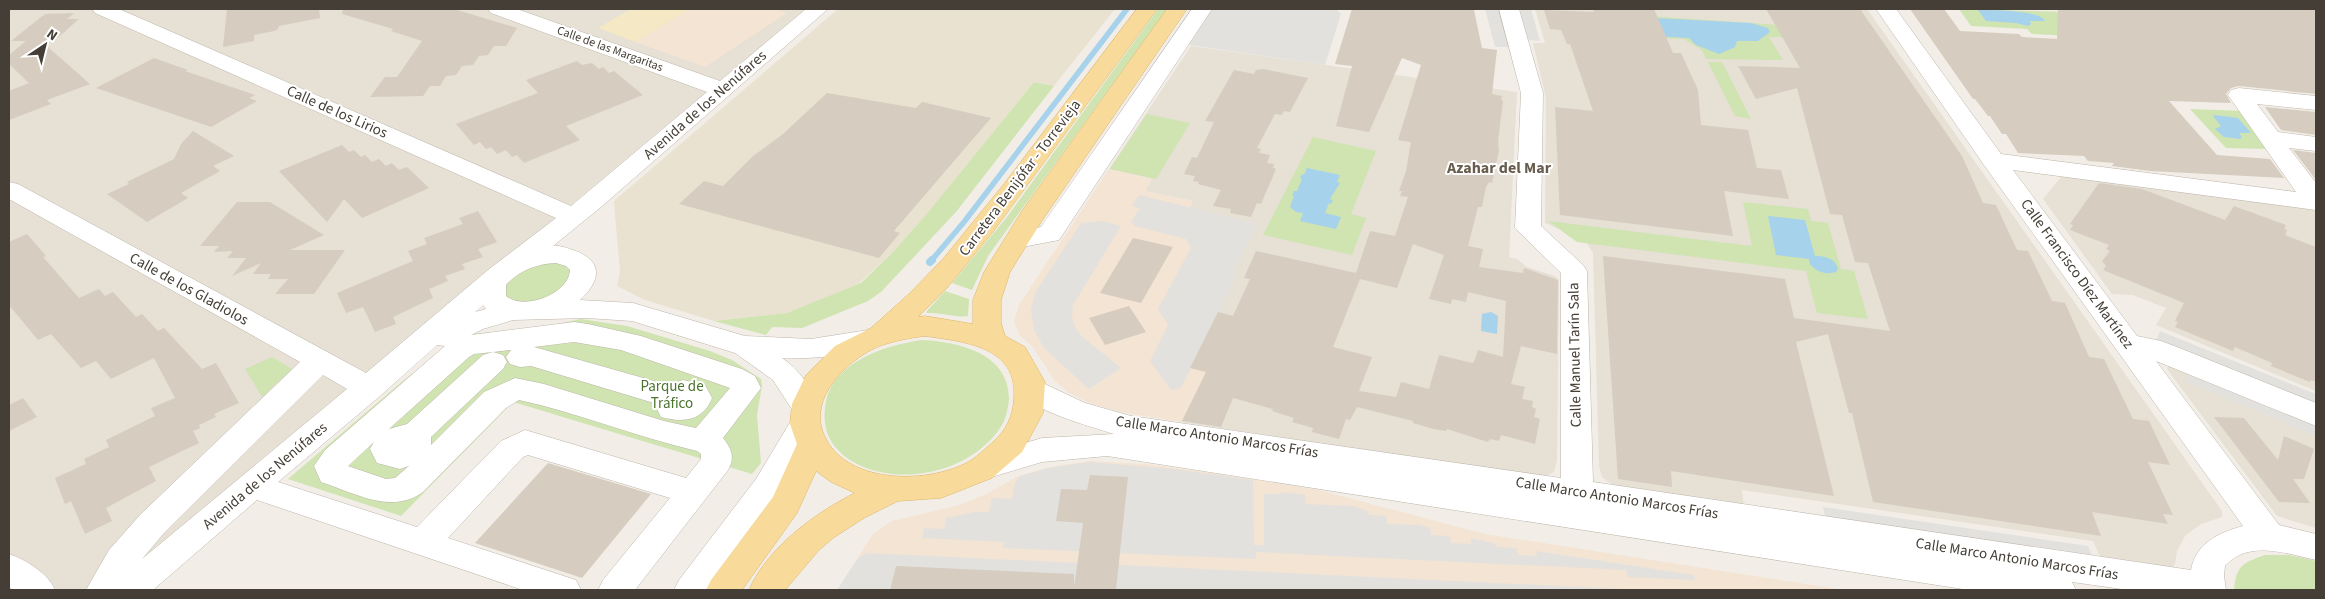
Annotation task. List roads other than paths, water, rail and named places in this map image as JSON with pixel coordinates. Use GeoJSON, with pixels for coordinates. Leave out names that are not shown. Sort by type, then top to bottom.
{"type":"FeatureCollection","features":[{"type":"Feature","properties":{"kind":"main road","name":"Carretera Benijófar - Torrevieja"},"geometry":{"type":"LineString","coordinates":[[873,338],[912,309],[956,261],[1047,144],[1147,9]]}},
{"type":"Feature","properties":{"kind":"main road","name":"Carretera Benijófar - Torrevieja"},"geometry":{"type":"LineString","coordinates":[[991,338],[987,323],[987,300],[991,285],[1017,240],[1177,9]]}},
{"type":"Feature","properties":{"kind":"main road"},"geometry":{"type":"LineString","coordinates":[[723,590],[786,504],[808,424],[814,386],[836,360],[873,338],[902,329],[925,326],[949,326],[971,330],[991,338],[1008,348],[1024,367],[1032,389],[1029,414],[1017,439],[1003,454],[986,467],[957,480],[933,486],[893,489],[871,486],[834,470],[821,458],[808,424]]}},
{"type":"Feature","properties":{"kind":"main road"},"geometry":{"type":"LineString","coordinates":[[766,590],[786,561],[826,524],[851,508],[893,489]]}},
{"type":"Feature","properties":{"kind":"street","name":"Calle de los Lirios"},"geometry":{"type":"LineString","coordinates":[[102,9],[582,209]]}},
{"type":"Feature","properties":{"kind":"street","name":"Calle de las Margaritas"},"geometry":{"type":"LineString","coordinates":[[498,9],[722,90]]}},
{"type":"Feature","properties":{"kind":"street","name":"Avenida de los Nenúfares"},"geometry":{"type":"LineString","coordinates":[[411,372],[501,274],[582,209],[818,9]]}},
{"type":"Feature","properties":{"kind":"street"},"geometry":{"type":"LineString","coordinates":[[1017,240],[1050,234],[1202,9]]}},
{"type":"Feature","properties":{"kind":"street","name":"Calle Manuel Tarín Sala"},"geometry":{"type":"LineString","coordinates":[[1509,9],[1532,93],[1528,228],[1574,272],[1577,504]]}},
{"type":"Feature","properties":{"kind":"street","name":"Calle Francisco Díez Martínez"},"geometry":{"type":"LineString","coordinates":[[1886,9],[1993,160],[2269,537]]}},
{"type":"Feature","properties":{"kind":"street"},"geometry":{"type":"LineString","coordinates":[[2316,103],[2239,95],[2305,187],[2316,192]]}},
{"type":"Feature","properties":{"kind":"street"},"geometry":{"type":"LineString","coordinates":[[2270,138],[2316,144]]}},
{"type":"Feature","properties":{"kind":"street"},"geometry":{"type":"LineString","coordinates":[[1993,160],[2316,202]]}},
{"type":"Feature","properties":{"kind":"street","name":"Calle de los Gladiolos"},"geometry":{"type":"LineString","coordinates":[[9,189],[370,388]]}},
{"type":"Feature","properties":{"kind":"street","name":"Avenida de los Nenúfares"},"geometry":{"type":"LineString","coordinates":[[582,209],[577,233],[583,272]]}},
{"type":"Feature","properties":{"kind":"street"},"geometry":{"type":"LineString","coordinates":[[513,312],[494,303],[491,296],[491,288],[501,274],[530,258],[558,254],[577,261],[583,272],[602,293],[633,312],[745,346],[811,349],[873,338]]}},
{"type":"Feature","properties":{"kind":"street"},"geometry":{"type":"LineString","coordinates":[[541,310],[555,305],[570,295],[581,284],[583,272]]}},
{"type":"Feature","properties":{"kind":"street","name":"Avenida de los Nenúfares"},"geometry":{"type":"LineString","coordinates":[[142,588],[253,486],[370,388],[411,372],[473,322],[513,312],[541,310],[587,309],[633,312]]}},
{"type":"Feature","properties":{"kind":"street"},"geometry":{"type":"LineString","coordinates":[[411,372],[468,346],[574,332],[602,336],[648,350],[684,400],[689,440],[703,441],[713,446],[718,456],[717,462],[615,590]]}},
{"type":"Feature","properties":{"kind":"street"},"geometry":{"type":"LineString","coordinates":[[544,395],[602,336]]}},
{"type":"Feature","properties":{"kind":"street"},"geometry":{"type":"LineString","coordinates":[[2128,344],[2151,348],[2316,415]]}},
{"type":"Feature","properties":{"kind":"street"},"geometry":{"type":"LineString","coordinates":[[691,590],[771,484],[808,424],[783,373],[745,346]]}},
{"type":"Feature","properties":{"kind":"street"},"geometry":{"type":"LineString","coordinates":[[592,410],[648,350]]}},
{"type":"Feature","properties":{"kind":"street"},"geometry":{"type":"LineString","coordinates":[[411,372],[401,446],[412,483],[402,490],[386,492],[363,484],[401,446],[493,362],[498,369],[506,369],[518,362],[520,357],[531,356],[726,412],[703,441]]}},
{"type":"Feature","properties":{"kind":"street"},"geometry":{"type":"LineString","coordinates":[[103,590],[121,560],[153,522],[320,360]]}},
{"type":"Feature","properties":{"kind":"street"},"geometry":{"type":"LineString","coordinates":[[411,372],[456,395],[490,405]]}},
{"type":"Feature","properties":{"kind":"street"},"geometry":{"type":"LineString","coordinates":[[401,446],[490,405],[505,393],[515,389],[544,395],[592,410],[684,400]]}},
{"type":"Feature","properties":{"kind":"street","name":"Calle Marco Antonio Marcos Frías"},"geometry":{"type":"LineString","coordinates":[[1032,389],[1075,411],[1131,427],[1272,446],[1577,504],[1997,576],[2209,588]]}},
{"type":"Feature","properties":{"kind":"street"},"geometry":{"type":"LineString","coordinates":[[423,543],[512,449],[525,442],[693,492]]}},
{"type":"Feature","properties":{"kind":"street","name":"Calle Marco Antonio Marcos Frías"},"geometry":{"type":"LineString","coordinates":[[986,467],[1042,450],[1108,444],[1577,504]]}},
{"type":"Feature","properties":{"kind":"street"},"geometry":{"type":"LineString","coordinates":[[253,486],[564,590]]}},
{"type":"Feature","properties":{"kind":"street"},"geometry":{"type":"LineString","coordinates":[[2209,588],[2207,571],[2211,558],[2220,548],[2234,542],[2251,538],[2269,537],[2316,547]]}},
{"type":"Feature","properties":{"kind":"street"},"geometry":{"type":"LineString","coordinates":[[9,568],[38,590]]}},
{"type":"Feature","properties":{"kind":"street","name":"Calle Marco Antonio Marcos Frías"},"geometry":{"type":"LineString","coordinates":[[1997,576],[2039,589]]}},
{"type":"Feature","properties":{"kind":"water"},"geometry":{"type":"Polygon","coordinates":[[[1978,10],[2025,13],[2042,17],[2045,21],[2030,21],[2031,24],[2028,26],[2016,23],[1986,21],[1978,10]]]}},
{"type":"Feature","properties":{"kind":"water"},"geometry":{"type":"Polygon","coordinates":[[[1655,18],[1751,23],[1768,28],[1770,32],[1758,41],[1737,41],[1735,47],[1719,54],[1696,45],[1689,38],[1650,36],[1655,18]]]}},
{"type":"Feature","properties":{"kind":"water"},"geometry":{"type":"Polygon","coordinates":[[[2213,116],[2238,118],[2251,133],[2239,133],[2242,137],[2240,139],[2224,137],[2215,129],[2221,126],[2213,116]]]}},
{"type":"Feature","properties":{"kind":"water"},"geometry":{"type":"Polygon","coordinates":[[[1307,168],[1340,175],[1337,182],[1340,183],[1330,199],[1333,200],[1331,204],[1329,203],[1325,213],[1341,217],[1336,229],[1300,221],[1303,213],[1296,212],[1290,207],[1294,196],[1292,195],[1294,191],[1297,191],[1302,179],[1300,178],[1302,174],[1304,175],[1307,168]]]}},
{"type":"Feature","properties":{"kind":"water"},"geometry":{"type":"Polygon","coordinates":[[[1768,216],[1805,220],[1815,256],[1826,257],[1835,262],[1838,269],[1836,272],[1825,273],[1818,271],[1812,267],[1809,259],[1776,255],[1768,216]]]}},
{"type":"Feature","properties":{"kind":"water"},"geometry":{"type":"Polygon","coordinates":[[[1491,312],[1498,316],[1497,334],[1481,331],[1482,314],[1491,312]]]}},
{"type":"Feature","properties":{"kind":"waterway"},"geometry":{"type":"LineString","coordinates":[[931,261],[964,222],[1127,9]]}},
{"type":"Feature","properties":{"kind":"district","name":"Azahar del Mar"},"geometry":{"type":"Point","coordinates":[1499,168]}},
{"type":"Feature","properties":{"kind":"park label","name":"Parque de Tráfico"},"geometry":{"type":"Point","coordinates":[672,394]}}]}
